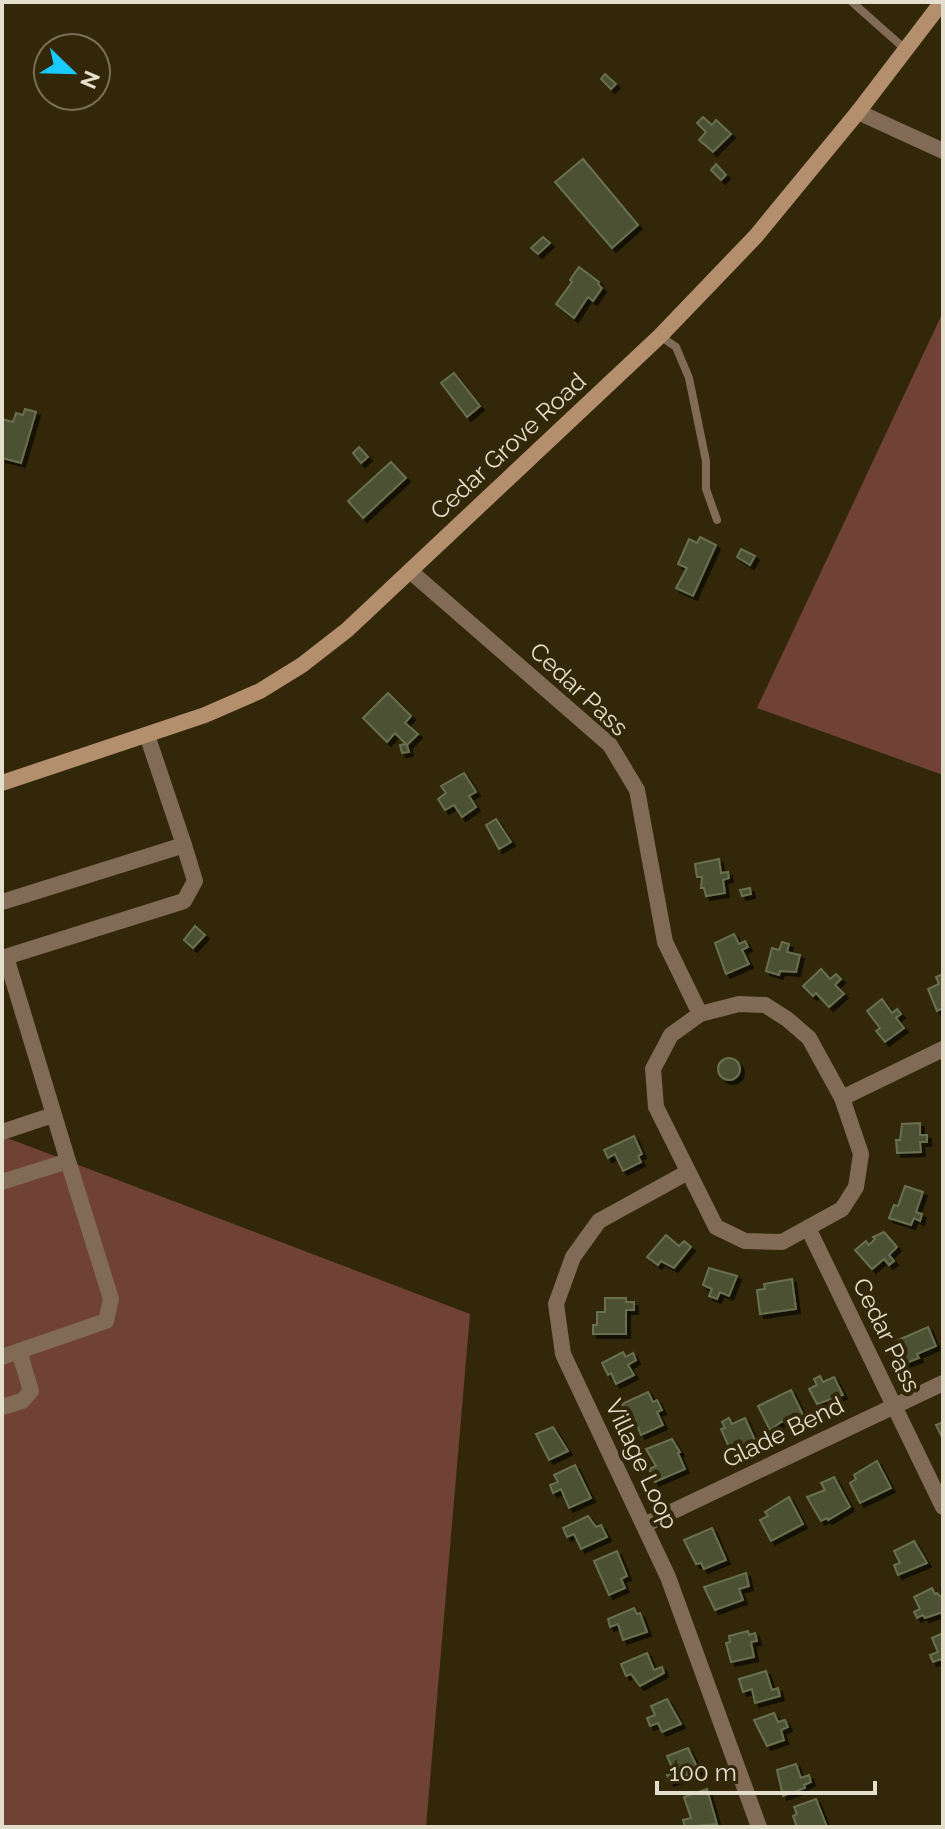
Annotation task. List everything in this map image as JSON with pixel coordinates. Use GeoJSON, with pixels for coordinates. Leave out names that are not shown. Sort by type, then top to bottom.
{"type":"FeatureCollection","features":[{"type":"Feature","properties":{"kind":"main road","name":"Cedar Grove Road"},"geometry":{"type":"LineString","coordinates":[[2,783],[147,735],[260,691],[302,665],[347,630],[660,336],[756,236],[858,112],[942,2]]}},
{"type":"Feature","properties":{"kind":"street"},"geometry":{"type":"LineString","coordinates":[[858,112],[943,151]]}},
{"type":"Feature","properties":{"kind":"street","name":"Cedar Pass"},"geometry":{"type":"LineString","coordinates":[[410,571],[610,745],[637,790],[665,942],[700,1014]]}},
{"type":"Feature","properties":{"kind":"street"},"geometry":{"type":"LineString","coordinates":[[2,1357],[106,1321],[111,1299],[4,958],[184,901],[195,881],[147,735]]}},
{"type":"Feature","properties":{"kind":"street"},"geometry":{"type":"LineString","coordinates":[[2,902],[184,845]]}},
{"type":"Feature","properties":{"kind":"street"},"geometry":{"type":"LineString","coordinates":[[739,1004],[765,1005],[809,1038],[842,1098],[861,1154],[856,1187],[842,1209],[782,1242],[745,1241],[716,1227],[656,1107],[653,1069],[671,1035],[700,1014],[739,1004]]}},
{"type":"Feature","properties":{"kind":"street"},"geometry":{"type":"LineString","coordinates":[[842,1098],[943,1049]]}},
{"type":"Feature","properties":{"kind":"street"},"geometry":{"type":"LineString","coordinates":[[2,1132],[53,1115]]}},
{"type":"Feature","properties":{"kind":"street"},"geometry":{"type":"LineString","coordinates":[[2,1182],[68,1161]]}},
{"type":"Feature","properties":{"kind":"street","name":"Village Loop"},"geometry":{"type":"LineString","coordinates":[[688,1172],[599,1221],[573,1257],[556,1304],[563,1354],[668,1577],[759,1827]]}},
{"type":"Feature","properties":{"kind":"street","name":"Cedar Pass"},"geometry":{"type":"LineString","coordinates":[[808,1228],[943,1507]]}},
{"type":"Feature","properties":{"kind":"street"},"geometry":{"type":"LineString","coordinates":[[2,1407],[22,1401],[31,1391],[19,1351]]}},
{"type":"Feature","properties":{"kind":"street","name":"Glade Bend"},"geometry":{"type":"LineString","coordinates":[[644,1525],[943,1383]]}},
{"type":"Feature","properties":{"kind":"lane"},"geometry":{"type":"LineString","coordinates":[[852,2],[906,49]]}},
{"type":"Feature","properties":{"kind":"lane"},"geometry":{"type":"LineString","coordinates":[[660,336],[676,347],[689,378],[706,461],[706,489],[717,520]]}},
{"type":"Feature","properties":{"kind":"shaded area"},"geometry":{"type":"Polygon","coordinates":[[[943,312],[943,775],[757,708],[943,312]]]}},
{"type":"Feature","properties":{"kind":"shaded area"},"geometry":{"type":"Polygon","coordinates":[[[2,1136],[470,1314],[426,1827],[2,1827],[2,1136]]]}},
{"type":"Feature","properties":{"kind":"building"},"geometry":{"type":"Polygon","coordinates":[[[605,74],[616,84],[611,89],[601,79],[605,74]]]}},
{"type":"Feature","properties":{"kind":"building"},"geometry":{"type":"Polygon","coordinates":[[[703,117],[712,125],[716,120],[731,134],[713,152],[699,140],[706,132],[697,123],[703,117]]]}},
{"type":"Feature","properties":{"kind":"building"},"geometry":{"type":"Polygon","coordinates":[[[583,159],[638,225],[612,248],[555,182],[583,159]]]}},
{"type":"Feature","properties":{"kind":"building"},"geometry":{"type":"Polygon","coordinates":[[[716,164],[726,175],[721,180],[711,170],[716,164]]]}},
{"type":"Feature","properties":{"kind":"building"},"geometry":{"type":"Polygon","coordinates":[[[543,237],[550,243],[538,254],[531,248],[543,237]]]}},
{"type":"Feature","properties":{"kind":"building"},"geometry":{"type":"Polygon","coordinates":[[[579,267],[599,282],[602,288],[593,301],[588,297],[574,318],[556,304],[579,267]]]}},
{"type":"Feature","properties":{"kind":"building"},"geometry":{"type":"Polygon","coordinates":[[[454,373],[480,406],[467,417],[441,383],[454,373]]]}},
{"type":"Feature","properties":{"kind":"building"},"geometry":{"type":"Polygon","coordinates":[[[25,409],[36,412],[21,463],[2,458],[2,419],[13,422],[16,413],[23,415],[25,409]]]}},
{"type":"Feature","properties":{"kind":"building"},"geometry":{"type":"Polygon","coordinates":[[[359,447],[368,457],[361,463],[353,453],[359,447]]]}},
{"type":"Feature","properties":{"kind":"building"},"geometry":{"type":"Polygon","coordinates":[[[391,462],[406,478],[363,518],[348,501],[391,462]]]}},
{"type":"Feature","properties":{"kind":"building"},"geometry":{"type":"Polygon","coordinates":[[[700,537],[716,545],[693,596],[676,588],[687,568],[678,564],[689,539],[697,543],[700,537]]]}},
{"type":"Feature","properties":{"kind":"building"},"geometry":{"type":"Polygon","coordinates":[[[741,549],[755,556],[750,565],[737,557],[741,549]]]}},
{"type":"Feature","properties":{"kind":"building"},"geometry":{"type":"Polygon","coordinates":[[[388,693],[411,716],[405,723],[418,734],[407,745],[409,752],[402,753],[400,745],[406,744],[395,733],[387,742],[363,718],[388,693]]]}},
{"type":"Feature","properties":{"kind":"building"},"geometry":{"type":"Polygon","coordinates":[[[464,773],[476,792],[469,796],[476,807],[462,817],[454,805],[445,810],[438,799],[446,793],[441,786],[464,773]]]}},
{"type":"Feature","properties":{"kind":"building"},"geometry":{"type":"Polygon","coordinates":[[[496,819],[511,842],[499,849],[486,825],[496,819]]]}},
{"type":"Feature","properties":{"kind":"building"},"geometry":{"type":"Polygon","coordinates":[[[719,859],[721,873],[728,872],[729,878],[723,880],[725,893],[706,896],[695,864],[719,859]]]}},
{"type":"Feature","properties":{"kind":"building"},"geometry":{"type":"Polygon","coordinates":[[[750,888],[751,894],[742,896],[740,890],[750,888]]]}},
{"type":"Feature","properties":{"kind":"building"},"geometry":{"type":"Polygon","coordinates":[[[195,926],[205,935],[193,948],[184,940],[195,926]]]}},
{"type":"Feature","properties":{"kind":"building"},"geometry":{"type":"Polygon","coordinates":[[[734,934],[739,944],[745,941],[748,947],[742,950],[749,964],[726,974],[715,943],[734,934]]]}},
{"type":"Feature","properties":{"kind":"building"},"geometry":{"type":"Polygon","coordinates":[[[782,942],[789,944],[787,952],[800,955],[796,972],[780,971],[779,975],[766,971],[772,948],[779,950],[782,942]]]}},
{"type":"Feature","properties":{"kind":"building"},"geometry":{"type":"Polygon","coordinates":[[[821,969],[830,979],[836,974],[841,979],[835,985],[844,994],[829,1007],[816,993],[813,996],[803,986],[821,969]]]}},
{"type":"Feature","properties":{"kind":"building"},"geometry":{"type":"Polygon","coordinates":[[[943,974],[943,1008],[937,1011],[928,989],[939,984],[936,977],[943,974]]]}},
{"type":"Feature","properties":{"kind":"building"},"geometry":{"type":"Polygon","coordinates":[[[882,999],[892,1013],[897,1009],[901,1014],[896,1018],[904,1028],[885,1042],[876,1031],[880,1028],[867,1011],[882,999]]]}},
{"type":"Feature","properties":{"kind":"building"},"geometry":{"type":"Polygon","coordinates":[[[729,1058],[737,1061],[740,1069],[737,1077],[729,1080],[721,1077],[718,1069],[721,1061],[729,1058]]]}},
{"type":"Feature","properties":{"kind":"building"},"geometry":{"type":"Polygon","coordinates":[[[920,1123],[920,1135],[927,1135],[927,1142],[920,1142],[921,1152],[897,1153],[896,1140],[900,1140],[902,1124],[920,1123]]]}},
{"type":"Feature","properties":{"kind":"building"},"geometry":{"type":"Polygon","coordinates":[[[634,1136],[642,1154],[638,1156],[641,1162],[623,1171],[615,1154],[608,1158],[604,1150],[634,1136]]]}},
{"type":"Feature","properties":{"kind":"building"},"geometry":{"type":"Polygon","coordinates":[[[905,1186],[923,1192],[916,1212],[922,1214],[920,1221],[914,1218],[911,1225],[889,1218],[894,1205],[898,1206],[905,1186]]]}},
{"type":"Feature","properties":{"kind":"building"},"geometry":{"type":"Polygon","coordinates":[[[884,1232],[897,1247],[889,1255],[894,1261],[889,1265],[884,1259],[872,1269],[855,1250],[866,1241],[869,1245],[875,1239],[873,1237],[884,1232]]]}},
{"type":"Feature","properties":{"kind":"building"},"geometry":{"type":"Polygon","coordinates":[[[666,1235],[679,1246],[684,1241],[691,1247],[674,1268],[661,1261],[658,1265],[647,1257],[666,1235]]]}},
{"type":"Feature","properties":{"kind":"building"},"geometry":{"type":"Polygon","coordinates":[[[709,1268],[737,1276],[729,1296],[720,1292],[717,1299],[709,1296],[712,1289],[703,1285],[709,1268]]]}},
{"type":"Feature","properties":{"kind":"building"},"geometry":{"type":"Polygon","coordinates":[[[792,1279],[796,1309],[760,1314],[757,1290],[765,1289],[764,1284],[792,1279]]]}},
{"type":"Feature","properties":{"kind":"building"},"geometry":{"type":"Polygon","coordinates":[[[605,1298],[626,1298],[626,1302],[634,1302],[634,1310],[626,1310],[626,1334],[593,1334],[597,1312],[605,1312],[605,1298]]]}},
{"type":"Feature","properties":{"kind":"building"},"geometry":{"type":"Polygon","coordinates":[[[928,1327],[936,1346],[917,1354],[919,1358],[906,1363],[896,1341],[928,1327]]]}},
{"type":"Feature","properties":{"kind":"building"},"geometry":{"type":"Polygon","coordinates":[[[623,1352],[626,1357],[633,1353],[636,1360],[628,1365],[634,1375],[616,1384],[602,1363],[623,1352]]]}},
{"type":"Feature","properties":{"kind":"building"},"geometry":{"type":"Polygon","coordinates":[[[820,1376],[823,1382],[834,1377],[843,1395],[817,1404],[809,1389],[817,1385],[814,1379],[820,1376]]]}},
{"type":"Feature","properties":{"kind":"building"},"geometry":{"type":"Polygon","coordinates":[[[791,1390],[803,1415],[781,1422],[770,1430],[758,1406],[791,1390]]]}},
{"type":"Feature","properties":{"kind":"building"},"geometry":{"type":"Polygon","coordinates":[[[648,1392],[662,1410],[657,1412],[663,1425],[641,1435],[634,1418],[629,1420],[622,1404],[648,1392]]]}},
{"type":"Feature","properties":{"kind":"building"},"geometry":{"type":"Polygon","coordinates":[[[729,1418],[732,1424],[745,1418],[755,1440],[737,1448],[735,1445],[729,1447],[721,1429],[725,1428],[722,1422],[729,1418]]]}},
{"type":"Feature","properties":{"kind":"building"},"geometry":{"type":"Polygon","coordinates":[[[943,1422],[943,1439],[936,1425],[943,1422]]]}},
{"type":"Feature","properties":{"kind":"building"},"geometry":{"type":"Polygon","coordinates":[[[553,1427],[568,1451],[549,1460],[536,1434],[553,1427]]]}},
{"type":"Feature","properties":{"kind":"building"},"geometry":{"type":"Polygon","coordinates":[[[672,1439],[685,1469],[655,1482],[649,1469],[656,1466],[646,1449],[672,1439]]]}},
{"type":"Feature","properties":{"kind":"building"},"geometry":{"type":"Polygon","coordinates":[[[877,1461],[891,1488],[860,1503],[850,1483],[856,1479],[854,1475],[877,1461]]]}},
{"type":"Feature","properties":{"kind":"building"},"geometry":{"type":"Polygon","coordinates":[[[575,1465],[591,1498],[569,1508],[561,1489],[553,1493],[550,1485],[558,1482],[554,1475],[575,1465]]]}},
{"type":"Feature","properties":{"kind":"building"},"geometry":{"type":"Polygon","coordinates":[[[834,1477],[850,1507],[821,1521],[807,1497],[825,1490],[821,1483],[834,1477]]]}},
{"type":"Feature","properties":{"kind":"building"},"geometry":{"type":"Polygon","coordinates":[[[789,1497],[803,1524],[771,1541],[760,1520],[768,1516],[765,1512],[789,1497]]]}},
{"type":"Feature","properties":{"kind":"building"},"geometry":{"type":"Polygon","coordinates":[[[588,1516],[596,1527],[601,1525],[607,1537],[581,1549],[574,1534],[567,1537],[563,1528],[588,1516]]]}},
{"type":"Feature","properties":{"kind":"building"},"geometry":{"type":"Polygon","coordinates":[[[712,1528],[726,1560],[704,1569],[701,1563],[696,1564],[684,1540],[712,1528]]]}},
{"type":"Feature","properties":{"kind":"building"},"geometry":{"type":"Polygon","coordinates":[[[914,1541],[927,1563],[898,1575],[894,1565],[900,1563],[894,1551],[914,1541]]]}},
{"type":"Feature","properties":{"kind":"building"},"geometry":{"type":"Polygon","coordinates":[[[617,1551],[627,1576],[621,1579],[625,1588],[609,1595],[594,1561],[617,1551]]]}},
{"type":"Feature","properties":{"kind":"building"},"geometry":{"type":"Polygon","coordinates":[[[746,1573],[749,1586],[739,1589],[743,1600],[715,1610],[704,1587],[746,1573]]]}},
{"type":"Feature","properties":{"kind":"building"},"geometry":{"type":"Polygon","coordinates":[[[932,1588],[943,1599],[943,1612],[917,1618],[914,1612],[920,1609],[914,1597],[932,1588]]]}},
{"type":"Feature","properties":{"kind":"building"},"geometry":{"type":"Polygon","coordinates":[[[634,1608],[637,1614],[640,1613],[647,1632],[623,1640],[618,1624],[610,1627],[608,1619],[634,1608]]]}},
{"type":"Feature","properties":{"kind":"building"},"geometry":{"type":"Polygon","coordinates":[[[748,1631],[749,1635],[755,1633],[757,1641],[751,1642],[754,1657],[731,1662],[726,1643],[730,1642],[729,1636],[748,1631]]]}},
{"type":"Feature","properties":{"kind":"building"},"geometry":{"type":"Polygon","coordinates":[[[943,1633],[943,1665],[941,1659],[933,1662],[930,1655],[938,1652],[932,1638],[943,1633]]]}},
{"type":"Feature","properties":{"kind":"building"},"geometry":{"type":"Polygon","coordinates":[[[647,1653],[654,1670],[662,1667],[664,1673],[640,1686],[631,1674],[626,1676],[621,1664],[647,1653]]]}},
{"type":"Feature","properties":{"kind":"building"},"geometry":{"type":"Polygon","coordinates":[[[766,1671],[772,1690],[778,1688],[780,1696],[755,1703],[752,1689],[743,1692],[739,1679],[766,1671]]]}},
{"type":"Feature","properties":{"kind":"building"},"geometry":{"type":"Polygon","coordinates":[[[667,1699],[681,1724],[662,1732],[658,1723],[650,1726],[647,1718],[655,1715],[651,1706],[667,1699]]]}},
{"type":"Feature","properties":{"kind":"building"},"geometry":{"type":"Polygon","coordinates":[[[774,1713],[778,1722],[785,1720],[788,1727],[781,1730],[784,1740],[767,1746],[754,1720],[774,1713]]]}},
{"type":"Feature","properties":{"kind":"building"},"geometry":{"type":"Polygon","coordinates":[[[688,1748],[699,1771],[670,1782],[667,1775],[674,1772],[667,1756],[688,1748]]]}},
{"type":"Feature","properties":{"kind":"building"},"geometry":{"type":"Polygon","coordinates":[[[796,1764],[801,1778],[809,1775],[811,1782],[804,1785],[805,1788],[783,1796],[777,1770],[796,1764]]]}},
{"type":"Feature","properties":{"kind":"building"},"geometry":{"type":"Polygon","coordinates":[[[707,1789],[717,1824],[685,1827],[683,1820],[691,1818],[684,1797],[707,1789]]]}},
{"type":"Feature","properties":{"kind":"building"},"geometry":{"type":"Polygon","coordinates":[[[816,1799],[827,1827],[797,1827],[794,1807],[816,1799]]]}}]}
